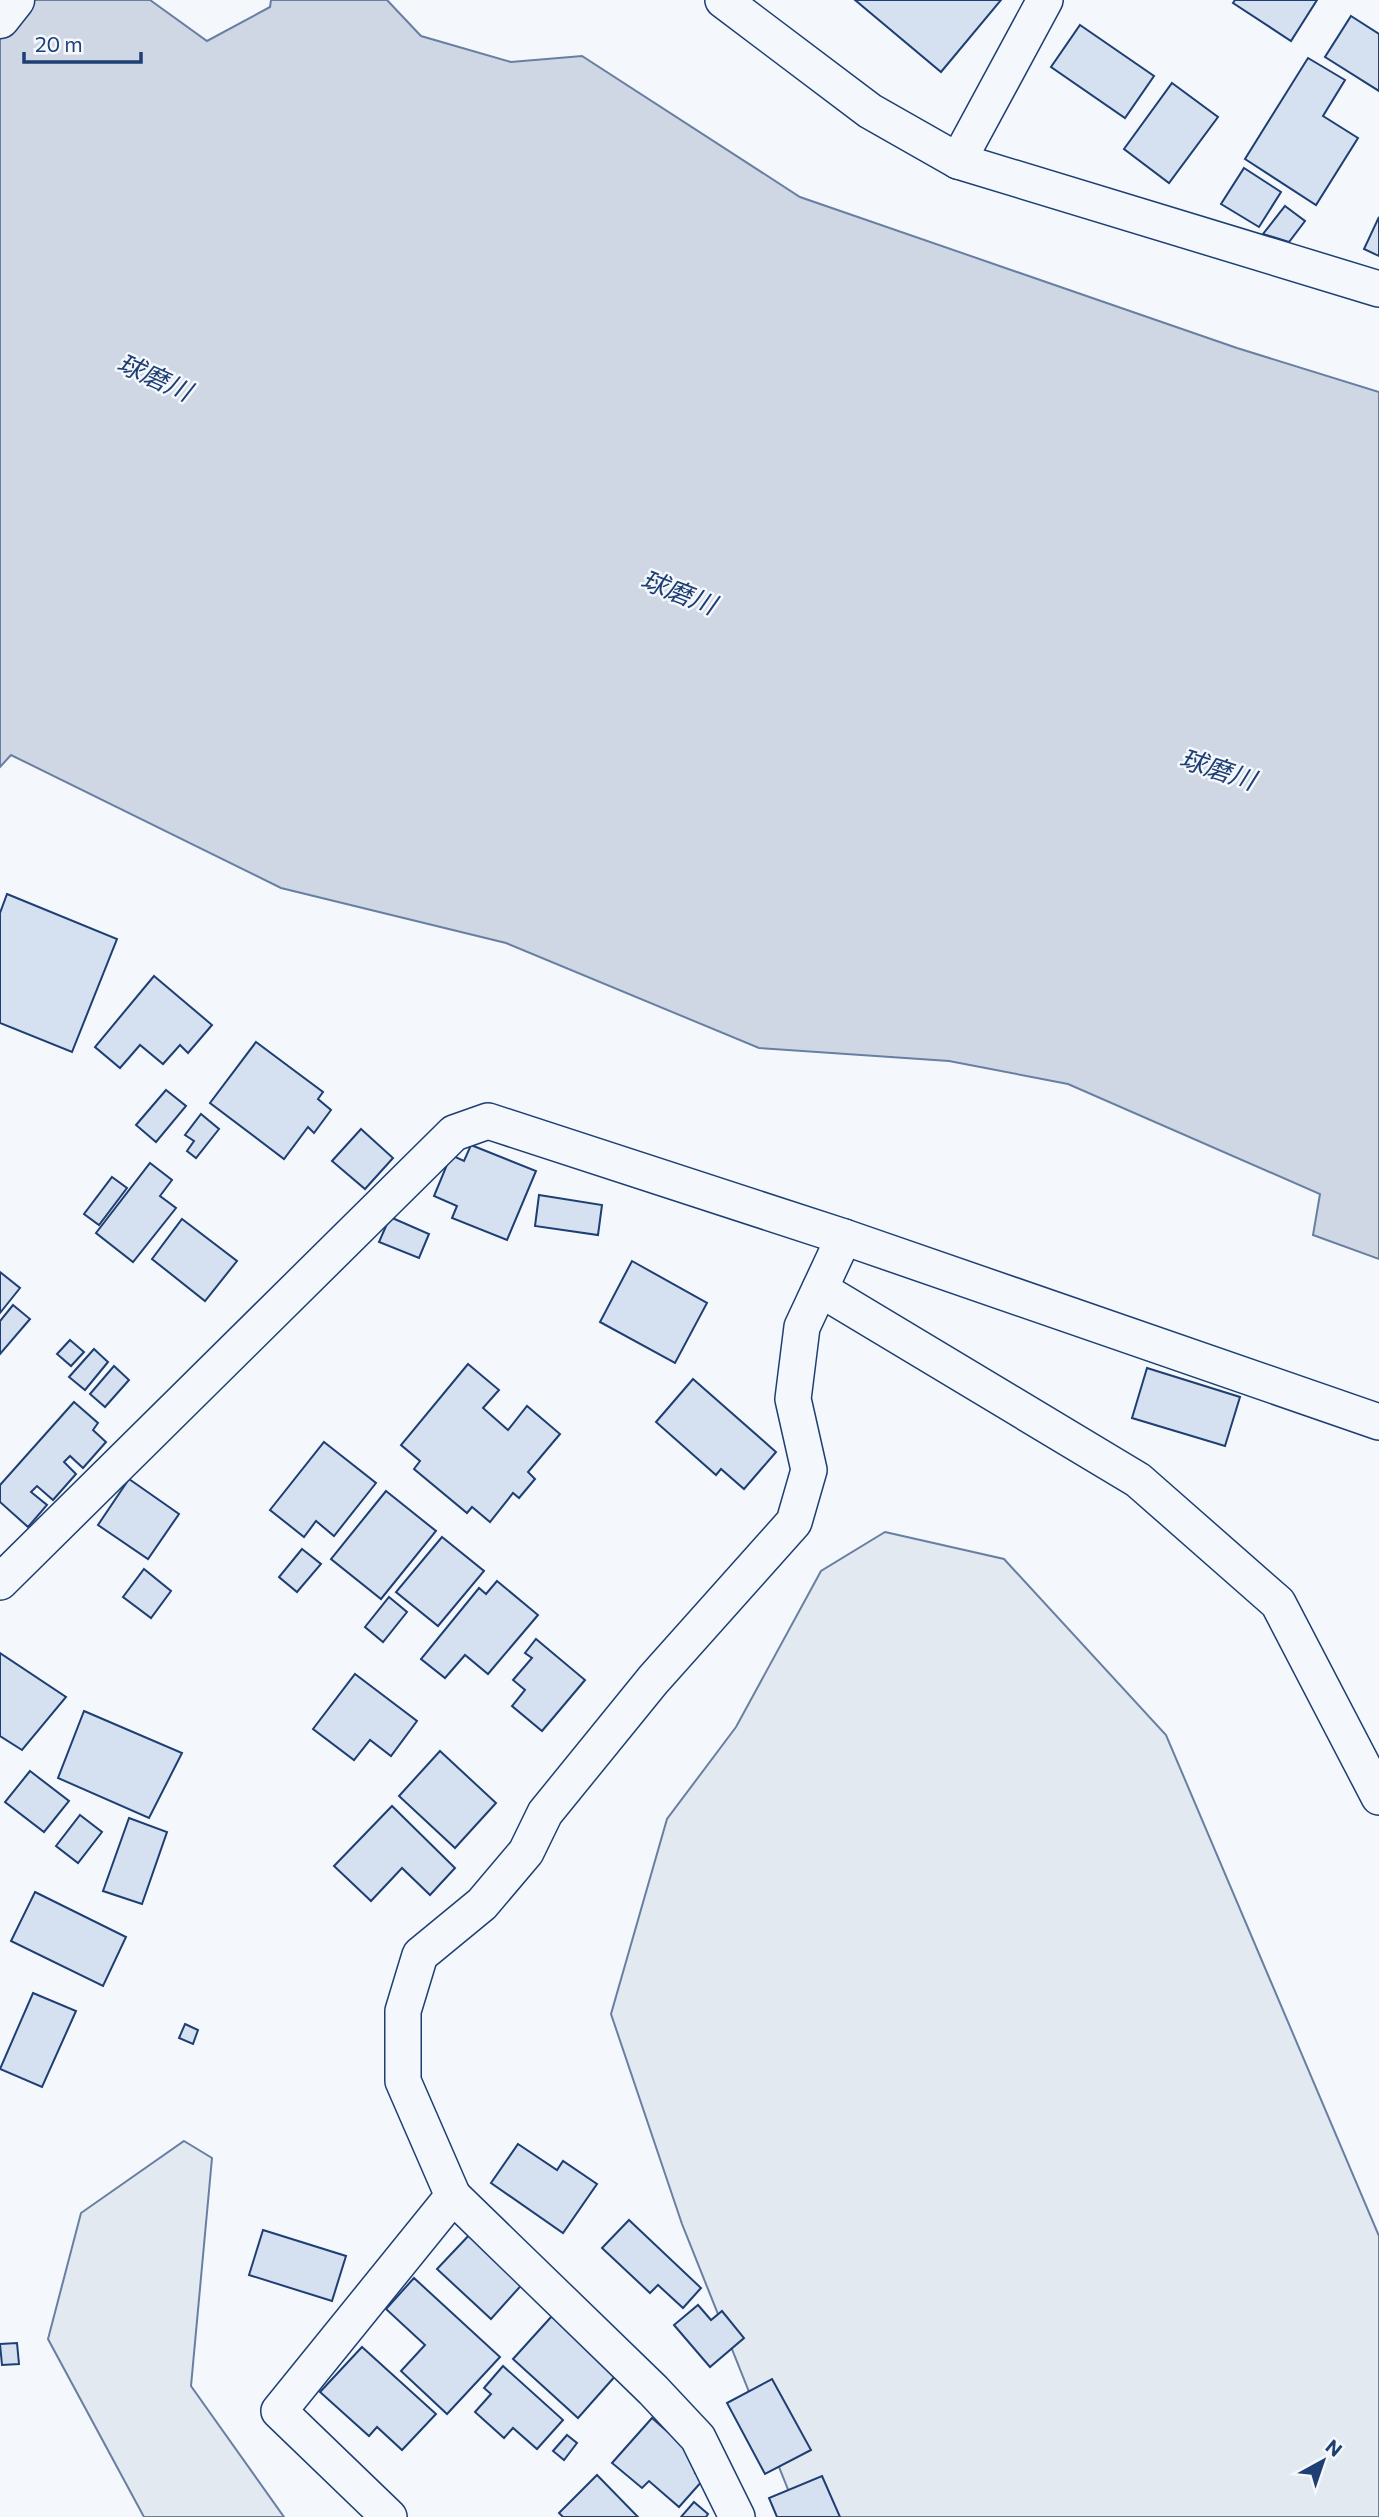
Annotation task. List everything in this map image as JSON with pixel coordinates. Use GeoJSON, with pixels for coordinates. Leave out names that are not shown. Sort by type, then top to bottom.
{"type":"FeatureCollection","features":[{"type":"Feature","properties":{"kind":"highway"},"geometry":{"type":"LineString","coordinates":[[0,19],[15,0]]}},
{"type":"Feature","properties":{"kind":"street"},"geometry":{"type":"LineString","coordinates":[[723,0],[870,111],[958,161],[1379,289]]}},
{"type":"Feature","properties":{"kind":"street"},"geometry":{"type":"LineString","coordinates":[[958,161],[1045,0]]}},
{"type":"Feature","properties":{"kind":"street"},"geometry":{"type":"LineString","coordinates":[[0,1582],[454,1133],[488,1121],[844,1237],[1379,1422]]}},
{"type":"Feature","properties":{"kind":"street"},"geometry":{"type":"LineString","coordinates":[[737,2517],[698,2438],[653,2390],[453,2196],[403,2081],[403,2011],[420,1955],[482,1905],[526,1852],[545,1813],[578,1772],[653,1680],[794,1522],[809,1470],[793,1399],[802,1327],[844,1237]]}},
{"type":"Feature","properties":{"kind":"street"},"geometry":{"type":"LineString","coordinates":[[820,1289],[1138,1480],[1278,1602],[1379,1797]]}},
{"type":"Feature","properties":{"kind":"street"},"geometry":{"type":"LineString","coordinates":[[388,2517],[279,2411],[453,2196]]}},
{"type":"Feature","properties":{"kind":"shaded area"},"geometry":{"type":"Polygon","coordinates":[[[885,1532],[1004,1559],[1166,1735],[1379,2236],[1379,2517],[799,2517],[682,2224],[611,2014],[667,1819],[736,1727],[821,1571],[885,1532]]]}},
{"type":"Feature","properties":{"kind":"shaded area"},"geometry":{"type":"Polygon","coordinates":[[[184,2141],[212,2158],[191,2386],[284,2517],[144,2517],[48,2339],[81,2213],[184,2141]]]}},
{"type":"Feature","properties":{"kind":"water","name":"球磨川"},"geometry":{"type":"Polygon","coordinates":[[[0,0],[150,0],[207,41],[270,7],[271,0],[387,0],[421,36],[511,62],[582,56],[800,197],[1237,348],[1379,392],[1379,1259],[1313,1235],[1320,1194],[1068,1084],[949,1061],[759,1048],[506,943],[281,888],[11,755],[0,767],[0,0]]]}},
{"type":"Feature","properties":{"kind":"building"},"geometry":{"type":"Polygon","coordinates":[[[855,0],[1001,0],[941,72],[855,0]]]}},
{"type":"Feature","properties":{"kind":"building"},"geometry":{"type":"Polygon","coordinates":[[[1235,0],[1317,0],[1291,41],[1233,3],[1235,0]]]}},
{"type":"Feature","properties":{"kind":"building"},"geometry":{"type":"Polygon","coordinates":[[[1351,16],[1379,34],[1379,91],[1325,57],[1351,16]]]}},
{"type":"Feature","properties":{"kind":"building"},"geometry":{"type":"Polygon","coordinates":[[[1080,25],[1154,76],[1125,118],[1051,67],[1080,25]]]}},
{"type":"Feature","properties":{"kind":"building"},"geometry":{"type":"Polygon","coordinates":[[[1308,58],[1345,80],[1323,116],[1358,138],[1316,205],[1245,159],[1308,58]]]}},
{"type":"Feature","properties":{"kind":"building"},"geometry":{"type":"Polygon","coordinates":[[[1172,83],[1218,117],[1169,183],[1124,149],[1172,83]]]}},
{"type":"Feature","properties":{"kind":"building"},"geometry":{"type":"Polygon","coordinates":[[[1244,168],[1281,192],[1259,227],[1221,204],[1244,168]]]}},
{"type":"Feature","properties":{"kind":"building"},"geometry":{"type":"Polygon","coordinates":[[[1285,206],[1305,221],[1289,242],[1263,234],[1285,206]]]}},
{"type":"Feature","properties":{"kind":"building"},"geometry":{"type":"Polygon","coordinates":[[[1379,217],[1379,256],[1364,249],[1379,217]]]}},
{"type":"Feature","properties":{"kind":"building"},"geometry":{"type":"Polygon","coordinates":[[[7,894],[117,939],[72,1052],[0,1023],[0,913],[7,894]]]}},
{"type":"Feature","properties":{"kind":"building"},"geometry":{"type":"Polygon","coordinates":[[[154,976],[212,1025],[188,1053],[180,1045],[163,1064],[140,1045],[120,1068],[95,1047],[154,976]]]}},
{"type":"Feature","properties":{"kind":"building"},"geometry":{"type":"Polygon","coordinates":[[[256,1042],[323,1092],[318,1099],[331,1110],[314,1133],[308,1127],[284,1159],[210,1103],[256,1042]]]}},
{"type":"Feature","properties":{"kind":"building"},"geometry":{"type":"Polygon","coordinates":[[[166,1090],[186,1106],[156,1142],[136,1125],[166,1090]]]}},
{"type":"Feature","properties":{"kind":"building"},"geometry":{"type":"Polygon","coordinates":[[[201,1114],[219,1129],[196,1158],[187,1151],[194,1141],[185,1135],[201,1114]]]}},
{"type":"Feature","properties":{"kind":"building"},"geometry":{"type":"Polygon","coordinates":[[[361,1129],[393,1158],[365,1189],[332,1161],[361,1129]]]}},
{"type":"Feature","properties":{"kind":"building"},"geometry":{"type":"Polygon","coordinates":[[[471,1145],[536,1171],[507,1240],[452,1218],[457,1206],[434,1196],[451,1155],[464,1161],[471,1145]]]}},
{"type":"Feature","properties":{"kind":"building"},"geometry":{"type":"Polygon","coordinates":[[[150,1163],[172,1180],[160,1196],[176,1208],[133,1262],[96,1233],[150,1163]]]}},
{"type":"Feature","properties":{"kind":"building"},"geometry":{"type":"Polygon","coordinates":[[[112,1177],[127,1188],[99,1225],[84,1214],[112,1177]]]}},
{"type":"Feature","properties":{"kind":"building"},"geometry":{"type":"Polygon","coordinates":[[[539,1195],[602,1205],[598,1235],[535,1226],[539,1195]]]}},
{"type":"Feature","properties":{"kind":"building"},"geometry":{"type":"Polygon","coordinates":[[[390,1217],[429,1234],[419,1258],[379,1242],[390,1217]]]}},
{"type":"Feature","properties":{"kind":"building"},"geometry":{"type":"Polygon","coordinates":[[[182,1219],[237,1261],[205,1301],[152,1259],[182,1219]]]}},
{"type":"Feature","properties":{"kind":"building"},"geometry":{"type":"Polygon","coordinates":[[[632,1261],[707,1303],[675,1363],[600,1322],[632,1261]]]}},
{"type":"Feature","properties":{"kind":"building"},"geometry":{"type":"Polygon","coordinates":[[[0,1272],[20,1288],[0,1313],[0,1272]]]}},
{"type":"Feature","properties":{"kind":"building"},"geometry":{"type":"Polygon","coordinates":[[[13,1305],[30,1319],[0,1354],[0,1321],[13,1305]]]}},
{"type":"Feature","properties":{"kind":"building"},"geometry":{"type":"Polygon","coordinates":[[[70,1340],[84,1352],[71,1366],[57,1354],[70,1340]]]}},
{"type":"Feature","properties":{"kind":"building"},"geometry":{"type":"Polygon","coordinates":[[[94,1349],[108,1362],[85,1390],[69,1377],[94,1349]]]}},
{"type":"Feature","properties":{"kind":"building"},"geometry":{"type":"Polygon","coordinates":[[[468,1364],[499,1390],[483,1408],[508,1430],[527,1406],[560,1434],[528,1472],[535,1479],[519,1498],[513,1493],[490,1522],[472,1507],[467,1513],[414,1469],[420,1461],[401,1445],[468,1364]]]}},
{"type":"Feature","properties":{"kind":"building"},"geometry":{"type":"Polygon","coordinates":[[[114,1366],[129,1380],[105,1407],[90,1394],[114,1366]]]}},
{"type":"Feature","properties":{"kind":"building"},"geometry":{"type":"Polygon","coordinates":[[[1147,1368],[1240,1397],[1225,1446],[1132,1418],[1147,1368]]]}},
{"type":"Feature","properties":{"kind":"building"},"geometry":{"type":"Polygon","coordinates":[[[693,1379],[776,1452],[744,1489],[721,1469],[716,1475],[656,1422],[693,1379]]]}},
{"type":"Feature","properties":{"kind":"building"},"geometry":{"type":"Polygon","coordinates":[[[74,1402],[98,1423],[93,1430],[106,1442],[83,1468],[70,1456],[64,1462],[76,1474],[53,1500],[37,1486],[31,1492],[47,1505],[28,1527],[0,1502],[0,1485],[74,1402]]]}},
{"type":"Feature","properties":{"kind":"building"},"geometry":{"type":"Polygon","coordinates":[[[324,1442],[376,1483],[334,1536],[316,1521],[304,1537],[270,1510],[324,1442]]]}},
{"type":"Feature","properties":{"kind":"building"},"geometry":{"type":"Polygon","coordinates":[[[129,1479],[179,1514],[148,1559],[98,1525],[129,1479]]]}},
{"type":"Feature","properties":{"kind":"building"},"geometry":{"type":"Polygon","coordinates":[[[386,1491],[436,1531],[381,1599],[331,1559],[386,1491]]]}},
{"type":"Feature","properties":{"kind":"building"},"geometry":{"type":"Polygon","coordinates":[[[442,1537],[484,1571],[438,1626],[396,1592],[442,1537]]]}},
{"type":"Feature","properties":{"kind":"building"},"geometry":{"type":"Polygon","coordinates":[[[302,1549],[321,1564],[297,1592],[279,1577],[302,1549]]]}},
{"type":"Feature","properties":{"kind":"building"},"geometry":{"type":"Polygon","coordinates":[[[144,1569],[171,1591],[151,1618],[123,1597],[144,1569]]]}},
{"type":"Feature","properties":{"kind":"building"},"geometry":{"type":"Polygon","coordinates":[[[497,1581],[538,1615],[488,1674],[465,1655],[445,1678],[421,1659],[479,1588],[486,1594],[497,1581]]]}},
{"type":"Feature","properties":{"kind":"building"},"geometry":{"type":"Polygon","coordinates":[[[389,1597],[407,1612],[383,1642],[365,1627],[389,1597]]]}},
{"type":"Feature","properties":{"kind":"building"},"geometry":{"type":"Polygon","coordinates":[[[536,1639],[585,1680],[542,1731],[512,1706],[525,1690],[513,1680],[532,1658],[525,1653],[536,1639]]]}},
{"type":"Feature","properties":{"kind":"building"},"geometry":{"type":"Polygon","coordinates":[[[0,1653],[66,1697],[22,1750],[0,1736],[0,1653]]]}},
{"type":"Feature","properties":{"kind":"building"},"geometry":{"type":"Polygon","coordinates":[[[355,1674],[417,1721],[391,1756],[370,1740],[354,1760],[313,1729],[355,1674]]]}},
{"type":"Feature","properties":{"kind":"building"},"geometry":{"type":"Polygon","coordinates":[[[84,1711],[182,1753],[149,1818],[58,1778],[84,1711]]]}},
{"type":"Feature","properties":{"kind":"building"},"geometry":{"type":"Polygon","coordinates":[[[440,1751],[496,1803],[455,1848],[399,1796],[440,1751]]]}},
{"type":"Feature","properties":{"kind":"building"},"geometry":{"type":"Polygon","coordinates":[[[30,1771],[69,1801],[44,1832],[5,1802],[30,1771]]]}},
{"type":"Feature","properties":{"kind":"building"},"geometry":{"type":"Polygon","coordinates":[[[392,1806],[455,1868],[430,1895],[402,1868],[371,1901],[334,1866],[392,1806]]]}},
{"type":"Feature","properties":{"kind":"building"},"geometry":{"type":"Polygon","coordinates":[[[80,1815],[102,1832],[78,1863],[56,1846],[80,1815]]]}},
{"type":"Feature","properties":{"kind":"building"},"geometry":{"type":"Polygon","coordinates":[[[129,1818],[167,1832],[142,1904],[103,1891],[129,1818]]]}},
{"type":"Feature","properties":{"kind":"building"},"geometry":{"type":"Polygon","coordinates":[[[35,1892],[126,1937],[103,1986],[11,1941],[35,1892]]]}},
{"type":"Feature","properties":{"kind":"building"},"geometry":{"type":"Polygon","coordinates":[[[33,1993],[76,2011],[42,2087],[0,2069],[33,1993]]]}},
{"type":"Feature","properties":{"kind":"building"},"geometry":{"type":"Polygon","coordinates":[[[185,2024],[198,2030],[193,2044],[179,2038],[185,2024]]]}},
{"type":"Feature","properties":{"kind":"building"},"geometry":{"type":"Polygon","coordinates":[[[518,2144],[557,2170],[563,2161],[597,2184],[563,2233],[491,2183],[518,2144]]]}},
{"type":"Feature","properties":{"kind":"building"},"geometry":{"type":"Polygon","coordinates":[[[629,2220],[701,2288],[683,2308],[658,2285],[650,2293],[602,2248],[629,2220]]]}},
{"type":"Feature","properties":{"kind":"building"},"geometry":{"type":"Polygon","coordinates":[[[263,2230],[346,2256],[332,2301],[249,2275],[263,2230]]]}},
{"type":"Feature","properties":{"kind":"building"},"geometry":{"type":"Polygon","coordinates":[[[473,2231],[526,2280],[491,2319],[437,2269],[473,2231]]]}},
{"type":"Feature","properties":{"kind":"building"},"geometry":{"type":"Polygon","coordinates":[[[414,2278],[500,2357],[447,2414],[401,2371],[425,2345],[386,2309],[414,2278]]]}},
{"type":"Feature","properties":{"kind":"building"},"geometry":{"type":"Polygon","coordinates":[[[698,2305],[711,2320],[722,2311],[744,2338],[710,2367],[674,2325],[698,2305]]]}},
{"type":"Feature","properties":{"kind":"building"},"geometry":{"type":"Polygon","coordinates":[[[552,2316],[617,2374],[578,2418],[513,2359],[552,2316]]]}},
{"type":"Feature","properties":{"kind":"building"},"geometry":{"type":"Polygon","coordinates":[[[17,2343],[19,2364],[2,2365],[0,2344],[17,2343]]]}},
{"type":"Feature","properties":{"kind":"building"},"geometry":{"type":"Polygon","coordinates":[[[362,2347],[436,2414],[402,2450],[377,2427],[369,2436],[320,2392],[362,2347]]]}},
{"type":"Feature","properties":{"kind":"building"},"geometry":{"type":"Polygon","coordinates":[[[503,2366],[563,2420],[537,2449],[513,2428],[504,2438],[475,2412],[491,2394],[484,2388],[503,2366]]]}},
{"type":"Feature","properties":{"kind":"building"},"geometry":{"type":"Polygon","coordinates":[[[772,2379],[811,2450],[765,2474],[727,2403],[772,2379]]]}},
{"type":"Feature","properties":{"kind":"building"},"geometry":{"type":"Polygon","coordinates":[[[652,2418],[703,2463],[695,2473],[703,2480],[679,2507],[649,2481],[642,2488],[612,2463],[652,2418]]]}},
{"type":"Feature","properties":{"kind":"building"},"geometry":{"type":"Polygon","coordinates":[[[567,2435],[577,2443],[564,2460],[553,2451],[567,2435]]]}},
{"type":"Feature","properties":{"kind":"building"},"geometry":{"type":"Polygon","coordinates":[[[597,2475],[638,2517],[563,2517],[559,2513],[597,2475]]]}},
{"type":"Feature","properties":{"kind":"building"},"geometry":{"type":"Polygon","coordinates":[[[822,2476],[840,2517],[777,2517],[769,2498],[822,2476]]]}},
{"type":"Feature","properties":{"kind":"building"},"geometry":{"type":"Polygon","coordinates":[[[694,2502],[708,2514],[706,2517],[681,2517],[694,2502]]]}}]}
